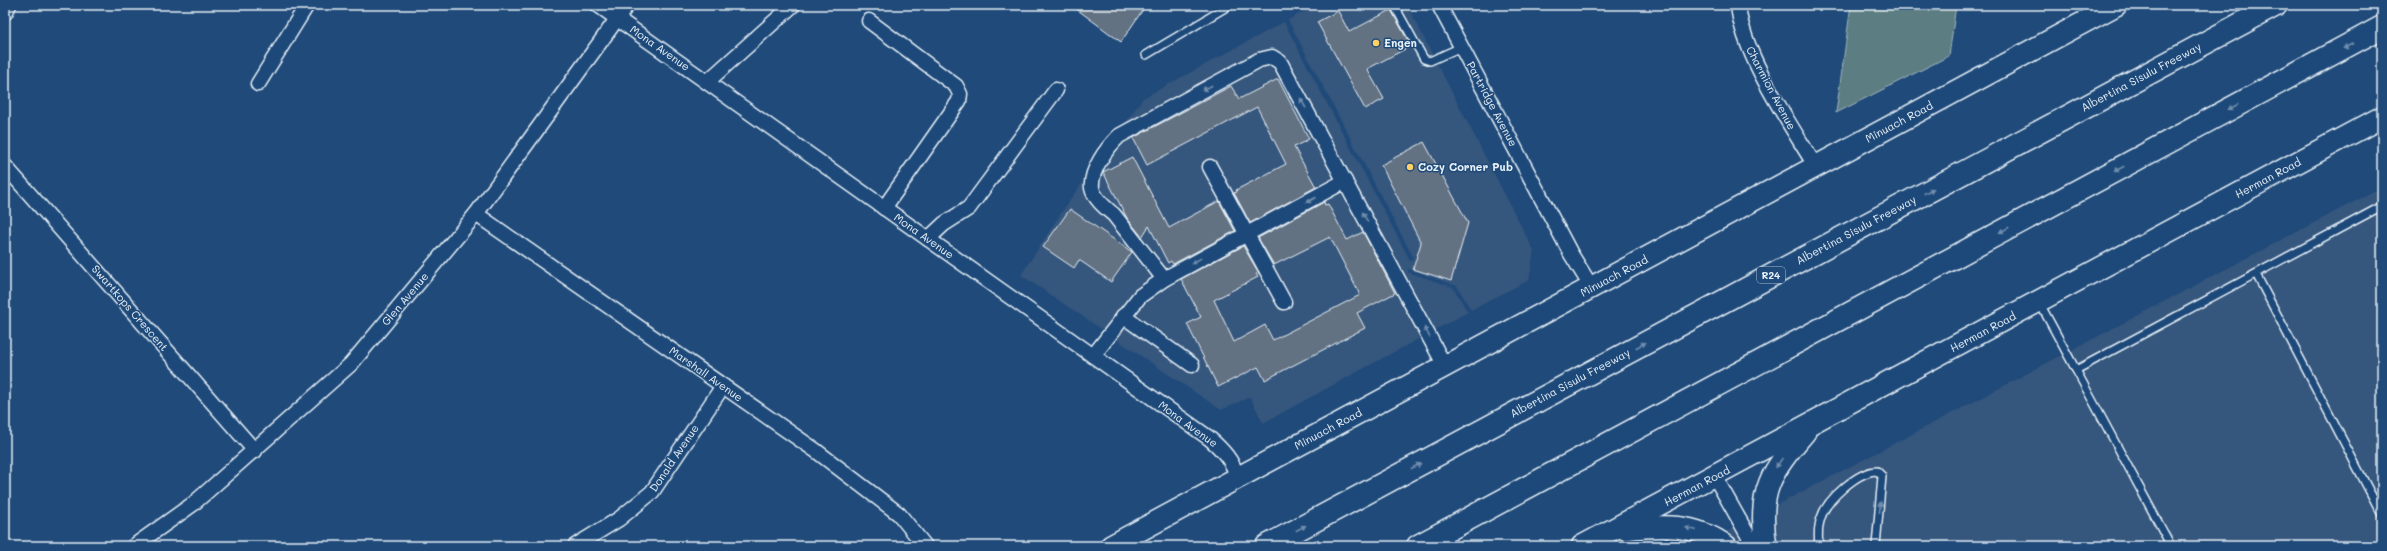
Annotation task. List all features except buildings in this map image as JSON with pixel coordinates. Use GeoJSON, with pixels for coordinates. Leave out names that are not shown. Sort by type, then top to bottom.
{"type":"FeatureCollection","features":[{"type":"Feature","properties":{"kind":"highway","name":"Albertina Sisulu Freeway"},"geometry":{"type":"LineString","coordinates":[[1267,546],[2276,5]]}},
{"type":"Feature","properties":{"kind":"highway"},"geometry":{"type":"LineString","coordinates":[[1418,546],[2382,27]]}},
{"type":"Feature","properties":{"kind":"main road","name":"Minuach Road"},"geometry":{"type":"LineString","coordinates":[[1111,546],[2116,5]]}},
{"type":"Feature","properties":{"kind":"main road","name":"Herman Road"},"geometry":{"type":"LineString","coordinates":[[1582,546],[1715,477],[2382,117]]}},
{"type":"Feature","properties":{"kind":"main road"},"geometry":{"type":"LineString","coordinates":[[1766,546],[1763,510],[1771,478],[1779,463],[1813,423]]}},
{"type":"Feature","properties":{"kind":"main road"},"geometry":{"type":"LineString","coordinates":[[1615,529],[1654,526],[1685,528],[1706,534],[1726,546]]}},
{"type":"Feature","properties":{"kind":"street"},"geometry":{"type":"LineString","coordinates":[[5,13],[9,5]]}},
{"type":"Feature","properties":{"kind":"street"},"geometry":{"type":"LineString","coordinates":[[258,84],[307,5]]}},
{"type":"Feature","properties":{"kind":"street","name":"Mona Avenue"},"geometry":{"type":"LineString","coordinates":[[598,5],[928,238],[1219,447],[1233,463],[1238,478]]}},
{"type":"Feature","properties":{"kind":"street","name":"Glen Avenue"},"geometry":{"type":"LineString","coordinates":[[134,546],[193,504],[255,451],[351,364],[476,214],[627,5]]}},
{"type":"Feature","properties":{"kind":"street"},"geometry":{"type":"LineString","coordinates":[[707,82],[793,5]]}},
{"type":"Feature","properties":{"kind":"street","name":"Partridge Avenue"},"geometry":{"type":"LineString","coordinates":[[1439,5],[1571,254],[1592,288]]}},
{"type":"Feature","properties":{"kind":"street","name":"Charmion Avenue"},"geometry":{"type":"LineString","coordinates":[[1738,5],[1741,27],[1746,41],[1780,108],[1816,167]]}},
{"type":"Feature","properties":{"kind":"street"},"geometry":{"type":"LineString","coordinates":[[869,21],[956,86],[960,94],[959,101],[884,208]]}},
{"type":"Feature","properties":{"kind":"street"},"geometry":{"type":"LineString","coordinates":[[1164,279],[1114,215],[1105,207],[1094,193],[1094,173],[1107,150],[1119,136],[1259,60],[1272,57],[1276,58],[1345,181],[1445,366]]}},
{"type":"Feature","properties":{"kind":"street"},"geometry":{"type":"LineString","coordinates":[[928,238],[944,224],[969,208],[1056,90]]}},
{"type":"Feature","properties":{"kind":"street","name":"Swartkops Crescent"},"geometry":{"type":"LineString","coordinates":[[5,166],[255,451]]}},
{"type":"Feature","properties":{"kind":"street"},"geometry":{"type":"LineString","coordinates":[[1210,167],[1284,302]]}},
{"type":"Feature","properties":{"kind":"street"},"geometry":{"type":"LineString","coordinates":[[1093,356],[1140,296],[1164,279],[1345,181]]}},
{"type":"Feature","properties":{"kind":"street","name":"Marshall Avenue"},"geometry":{"type":"LineString","coordinates":[[476,214],[815,450],[899,514],[925,546]]}},
{"type":"Feature","properties":{"kind":"street"},"geometry":{"type":"LineString","coordinates":[[1123,316],[1192,365]]}},
{"type":"Feature","properties":{"kind":"street","name":"Donald Avenue"},"geometry":{"type":"LineString","coordinates":[[575,546],[619,519],[652,492],[723,386]]}},
{"type":"Feature","properties":{"kind":"street"},"geometry":{"type":"LineString","coordinates":[[1715,477],[1754,546]]}},
{"type":"Feature","properties":{"kind":"lane"},"geometry":{"type":"LineString","coordinates":[[1146,55],[1230,5]]}},
{"type":"Feature","properties":{"kind":"lane"},"geometry":{"type":"LineString","coordinates":[[1394,5],[1424,59],[1430,61],[1461,47]]}},
{"type":"Feature","properties":{"kind":"lane"},"geometry":{"type":"LineString","coordinates":[[2076,370],[2382,206]]}},
{"type":"Feature","properties":{"kind":"lane"},"geometry":{"type":"LineString","coordinates":[[2256,274],[2382,515]]}},
{"type":"Feature","properties":{"kind":"lane"},"geometry":{"type":"LineString","coordinates":[[2039,302],[2171,546]]}},
{"type":"Feature","properties":{"kind":"lane"},"geometry":{"type":"LineString","coordinates":[[1819,546],[1821,517],[1829,503],[1847,485],[1867,472],[1877,471],[1882,476],[1876,546]]}},
{"type":"Feature","properties":{"kind":"shaded area"},"geometry":{"type":"Polygon","coordinates":[[[1316,5],[1407,5],[1534,251],[1529,280],[1471,310],[1457,286],[1408,269],[1408,272],[1453,287],[1468,312],[1263,423],[1250,397],[1221,410],[1021,275],[1067,204],[1143,98],[1284,22],[1411,262],[1413,257],[1288,20],[1316,5]]]}},
{"type":"Feature","properties":{"kind":"shaded area"},"geometry":{"type":"Polygon","coordinates":[[[2382,187],[2382,546],[1699,546],[2382,187]]]}},
{"type":"Feature","properties":{"kind":"green space"},"geometry":{"type":"Polygon","coordinates":[[[1851,5],[1956,5],[1949,56],[1836,113],[1851,5]]]}},
{"type":"Feature","properties":{"kind":"place","name":"Engen"},"geometry":{"type":"Point","coordinates":[1376,43]}},
{"type":"Feature","properties":{"kind":"place","name":"Cozy Corner Pub"},"geometry":{"type":"Point","coordinates":[1410,167]}}]}
